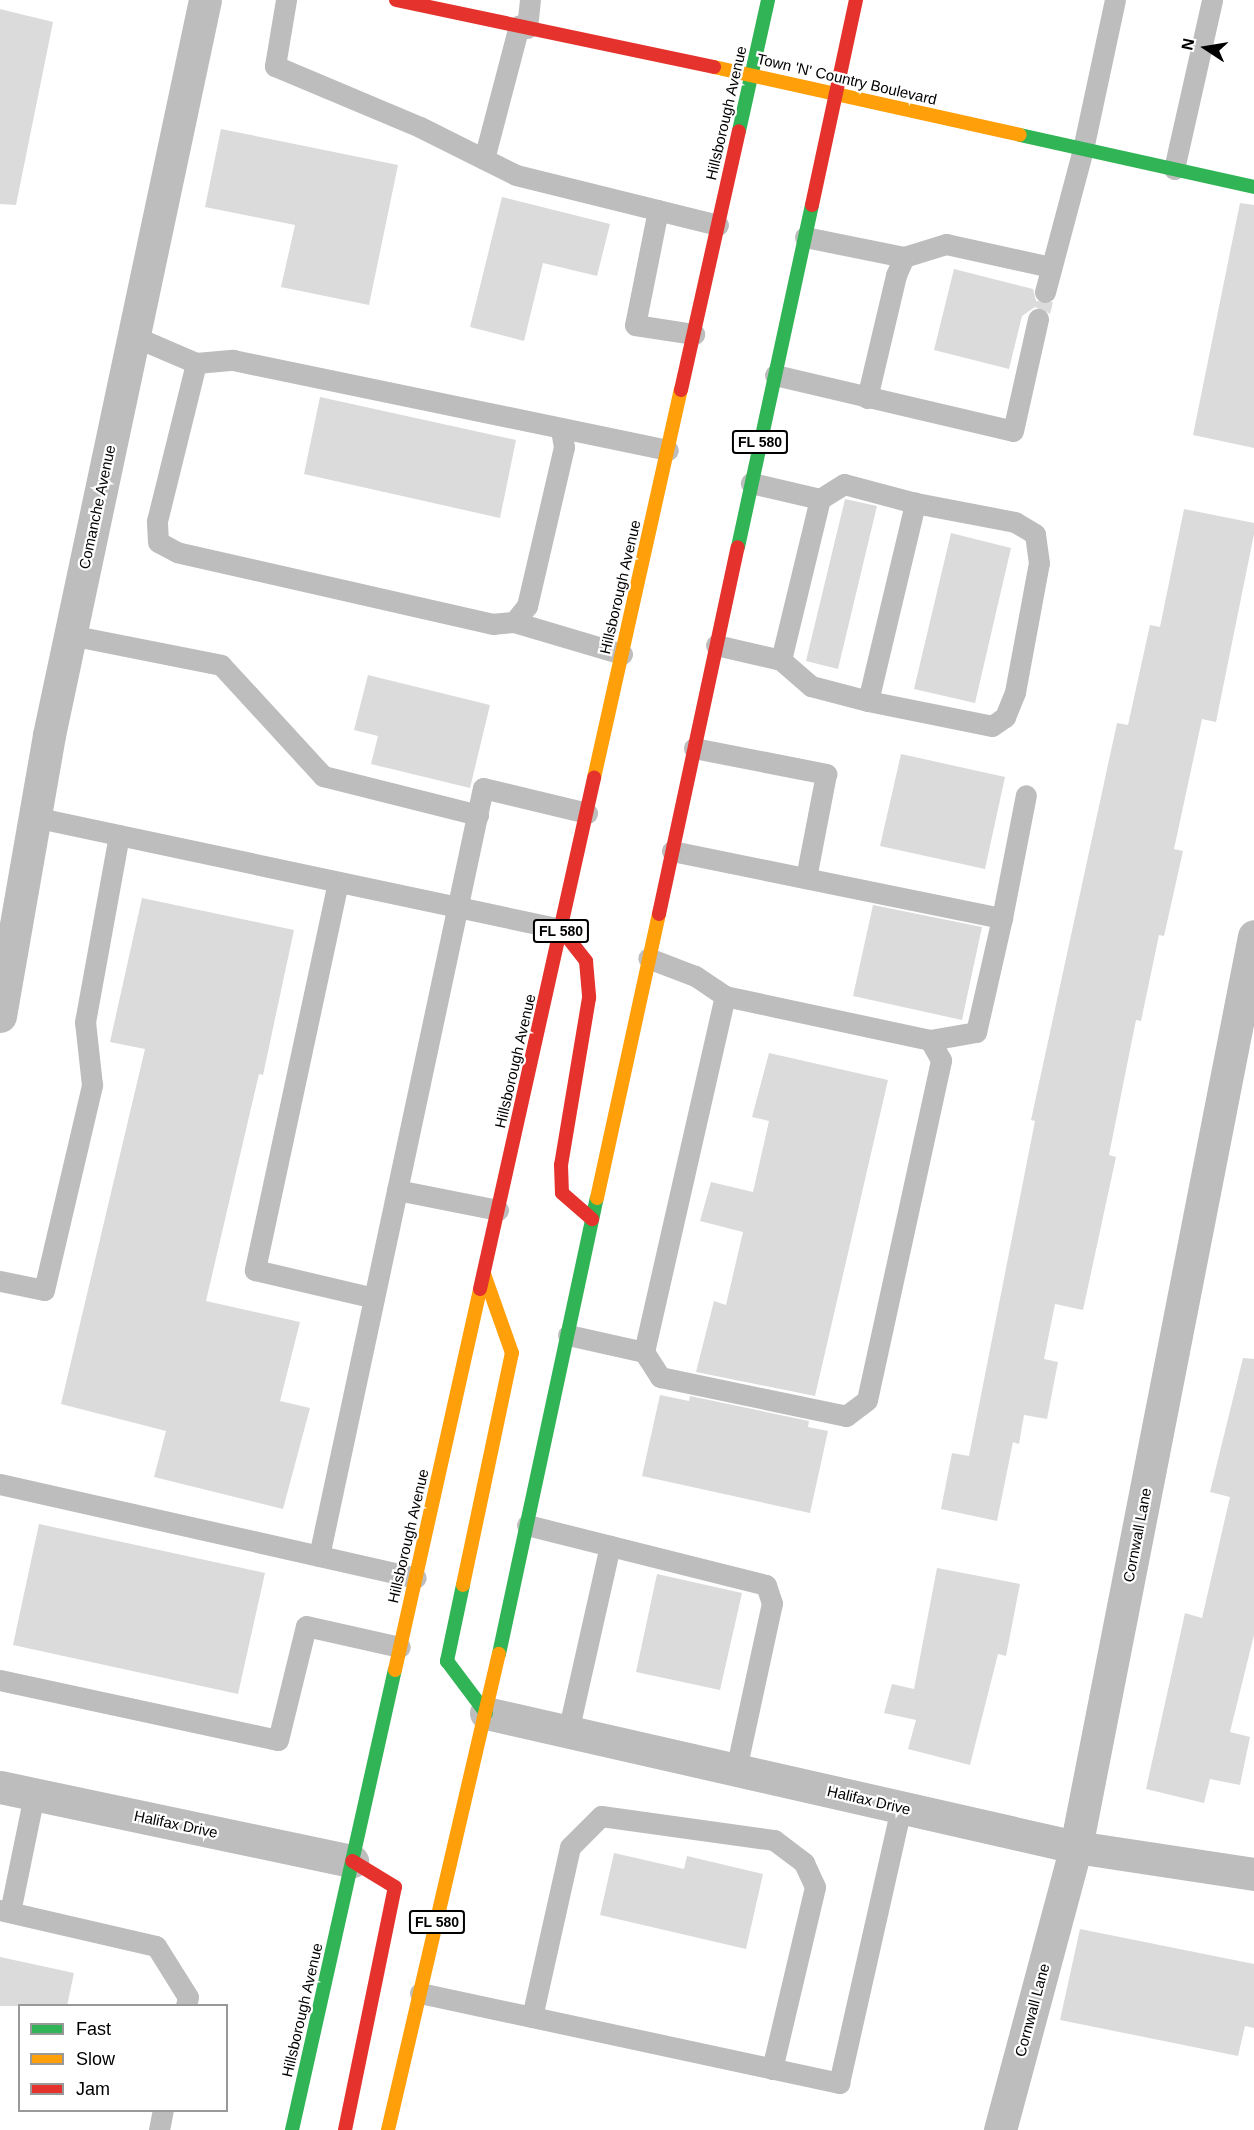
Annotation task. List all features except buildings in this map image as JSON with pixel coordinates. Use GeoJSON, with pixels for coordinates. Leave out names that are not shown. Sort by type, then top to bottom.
{"type":"FeatureCollection","features":[{"type":"Feature","properties":{"kind":"main road","name":"Town 'N' Country Boulevard"},"geometry":{"type":"LineString","coordinates":[[396,0],[835,93],[1254,187]]}},
{"type":"Feature","properties":{"kind":"main road","name":"Hillsborough Avenue"},"geometry":{"type":"LineString","coordinates":[[292,2130],[768,0]]}},
{"type":"Feature","properties":{"kind":"main road","name":"FL 580"},"geometry":{"type":"LineString","coordinates":[[388,2130],[486,1713],[856,0]]}},
{"type":"Feature","properties":{"kind":"main road"},"geometry":{"type":"LineString","coordinates":[[561,929],[586,961],[589,998],[561,1166],[562,1193],[592,1219]]}},
{"type":"Feature","properties":{"kind":"main road"},"geometry":{"type":"LineString","coordinates":[[484,1274],[512,1353],[447,1661],[486,1713]]}},
{"type":"Feature","properties":{"kind":"main road"},"geometry":{"type":"LineString","coordinates":[[345,2130],[395,1887],[352,1861]]}},
{"type":"Feature","properties":{"kind":"street","name":"Comanche Avenue"},"geometry":{"type":"LineString","coordinates":[[0,1016],[34,817],[70,635],[205,0]]}},
{"type":"Feature","properties":{"kind":"street","name":"Cornwall Lane"},"geometry":{"type":"LineString","coordinates":[[1000,2130],[1076,1847],[1254,936]]}},
{"type":"Feature","properties":{"kind":"street","name":"Halifax Drive"},"geometry":{"type":"LineString","coordinates":[[486,1713],[1076,1847],[1254,1874]]}},
{"type":"Feature","properties":{"kind":"street","name":"Halifax Drive"},"geometry":{"type":"LineString","coordinates":[[0,1788],[352,1861]]}},
{"type":"Feature","properties":{"kind":"lane"},"geometry":{"type":"LineString","coordinates":[[286,0],[275,66],[420,127],[516,175],[718,225]]}},
{"type":"Feature","properties":{"kind":"lane"},"geometry":{"type":"LineString","coordinates":[[484,159],[530,0]]}},
{"type":"Feature","properties":{"kind":"lane"},"geometry":{"type":"LineString","coordinates":[[1045,292],[1083,149],[1115,0]]}},
{"type":"Feature","properties":{"kind":"lane"},"geometry":{"type":"LineString","coordinates":[[1174,169],[1212,0]]}},
{"type":"Feature","properties":{"kind":"lane"},"geometry":{"type":"LineString","coordinates":[[658,210],[635,325],[694,334]]}},
{"type":"Feature","properties":{"kind":"lane"},"geometry":{"type":"LineString","coordinates":[[805,237],[904,257],[946,244],[1051,267]]}},
{"type":"Feature","properties":{"kind":"lane"},"geometry":{"type":"LineString","coordinates":[[867,398],[896,275],[904,257]]}},
{"type":"Feature","properties":{"kind":"lane"},"geometry":{"type":"LineString","coordinates":[[775,375],[1013,431],[1038,319]]}},
{"type":"Feature","properties":{"kind":"lane"},"geometry":{"type":"LineString","coordinates":[[133,336],[196,363],[233,360],[561,430],[668,450]]}},
{"type":"Feature","properties":{"kind":"lane"},"geometry":{"type":"LineString","coordinates":[[196,363],[157,520],[158,542],[177,552],[493,624],[514,622],[622,654]]}},
{"type":"Feature","properties":{"kind":"lane"},"geometry":{"type":"LineString","coordinates":[[514,622],[527,606],[564,447],[561,430]]}},
{"type":"Feature","properties":{"kind":"lane"},"geometry":{"type":"LineString","coordinates":[[751,483],[820,499]]}},
{"type":"Feature","properties":{"kind":"lane"},"geometry":{"type":"LineString","coordinates":[[716,645],[781,660],[811,686],[868,701],[992,726],[1005,717],[1015,692],[1039,563],[1035,534],[1015,522],[915,502],[844,484],[820,499],[781,660]]}},
{"type":"Feature","properties":{"kind":"lane"},"geometry":{"type":"LineString","coordinates":[[868,701],[915,502]]}},
{"type":"Feature","properties":{"kind":"lane"},"geometry":{"type":"LineString","coordinates":[[70,635],[221,665],[323,777],[478,815]]}},
{"type":"Feature","properties":{"kind":"lane"},"geometry":{"type":"LineString","coordinates":[[694,748],[826,774],[806,878]]}},
{"type":"Feature","properties":{"kind":"lane"},"geometry":{"type":"LineString","coordinates":[[319,1556],[483,788],[587,813]]}},
{"type":"Feature","properties":{"kind":"lane"},"geometry":{"type":"LineString","coordinates":[[648,958],[695,976],[725,996],[930,1040],[976,1032],[1002,918],[1026,795]]}},
{"type":"Feature","properties":{"kind":"lane"},"geometry":{"type":"LineString","coordinates":[[34,817],[561,929]]}},
{"type":"Feature","properties":{"kind":"lane"},"geometry":{"type":"LineString","coordinates":[[0,1281],[44,1290],[92,1085],[85,1022],[119,835]]}},
{"type":"Feature","properties":{"kind":"lane"},"geometry":{"type":"LineString","coordinates":[[672,851],[1002,918]]}},
{"type":"Feature","properties":{"kind":"lane"},"geometry":{"type":"LineString","coordinates":[[338,882],[255,1270],[374,1298]]}},
{"type":"Feature","properties":{"kind":"lane"},"geometry":{"type":"LineString","coordinates":[[644,1352],[725,996]]}},
{"type":"Feature","properties":{"kind":"lane"},"geometry":{"type":"LineString","coordinates":[[568,1335],[644,1352],[660,1377],[846,1416],[867,1400],[941,1060],[930,1040]]}},
{"type":"Feature","properties":{"kind":"lane"},"geometry":{"type":"LineString","coordinates":[[397,1190],[498,1210]]}},
{"type":"Feature","properties":{"kind":"lane"},"geometry":{"type":"LineString","coordinates":[[0,1484],[416,1578]]}},
{"type":"Feature","properties":{"kind":"lane"},"geometry":{"type":"LineString","coordinates":[[527,1526],[766,1585],[772,1603],[736,1770]]}},
{"type":"Feature","properties":{"kind":"lane"},"geometry":{"type":"LineString","coordinates":[[568,1732],[610,1546]]}},
{"type":"Feature","properties":{"kind":"lane"},"geometry":{"type":"LineString","coordinates":[[0,1680],[278,1740],[306,1626],[400,1647]]}},
{"type":"Feature","properties":{"kind":"lane"},"geometry":{"type":"LineString","coordinates":[[34,1795],[5,1911],[156,1946],[188,1997],[186,2004]]}},
{"type":"Feature","properties":{"kind":"lane"},"geometry":{"type":"LineString","coordinates":[[420,1993],[839,2083],[901,1807]]}},
{"type":"Feature","properties":{"kind":"lane"},"geometry":{"type":"LineString","coordinates":[[532,2017],[570,1847],[601,1816],[774,1840],[804,1863],[815,1887],[772,2069]]}},
{"type":"Feature","properties":{"kind":"lane"},"geometry":{"type":"LineString","coordinates":[[159,2130],[163,2112]]}},
{"type":"Feature","properties":{"kind":"traffic: fast"},"geometry":{"type":"LineString","coordinates":[[739,131],[768,0]]}},
{"type":"Feature","properties":{"kind":"traffic: fast"},"geometry":{"type":"LineString","coordinates":[[1020,135],[1254,187]]}},
{"type":"Feature","properties":{"kind":"traffic: fast"},"geometry":{"type":"LineString","coordinates":[[738,547],[812,205]]}},
{"type":"Feature","properties":{"kind":"traffic: fast"},"geometry":{"type":"LineString","coordinates":[[499,1654],[597,1198]]}},
{"type":"Feature","properties":{"kind":"traffic: fast"},"geometry":{"type":"LineString","coordinates":[[463,1585],[447,1661],[486,1713]]}},
{"type":"Feature","properties":{"kind":"traffic: fast"},"geometry":{"type":"LineString","coordinates":[[292,2130],[395,1670]]}},
{"type":"Feature","properties":{"kind":"traffic: slow"},"geometry":{"type":"LineString","coordinates":[[714,67],[1020,135]]}},
{"type":"Feature","properties":{"kind":"traffic: slow"},"geometry":{"type":"LineString","coordinates":[[594,778],[681,390]]}},
{"type":"Feature","properties":{"kind":"traffic: slow"},"geometry":{"type":"LineString","coordinates":[[597,1198],[659,914]]}},
{"type":"Feature","properties":{"kind":"traffic: slow"},"geometry":{"type":"LineString","coordinates":[[463,1585],[512,1353],[484,1274]]}},
{"type":"Feature","properties":{"kind":"traffic: slow"},"geometry":{"type":"LineString","coordinates":[[395,1670],[480,1289]]}},
{"type":"Feature","properties":{"kind":"traffic: slow"},"geometry":{"type":"LineString","coordinates":[[388,2130],[499,1654]]}},
{"type":"Feature","properties":{"kind":"traffic: jam"},"geometry":{"type":"LineString","coordinates":[[396,0],[714,67]]}},
{"type":"Feature","properties":{"kind":"traffic: jam"},"geometry":{"type":"LineString","coordinates":[[812,205],[856,0]]}},
{"type":"Feature","properties":{"kind":"traffic: jam"},"geometry":{"type":"LineString","coordinates":[[681,390],[739,131]]}},
{"type":"Feature","properties":{"kind":"traffic: jam"},"geometry":{"type":"LineString","coordinates":[[659,914],[738,547]]}},
{"type":"Feature","properties":{"kind":"traffic: jam"},"geometry":{"type":"LineString","coordinates":[[480,1289],[594,778]]}},
{"type":"Feature","properties":{"kind":"traffic: jam"},"geometry":{"type":"LineString","coordinates":[[561,929],[586,961],[589,998],[561,1165],[562,1193],[592,1219]]}},
{"type":"Feature","properties":{"kind":"traffic: jam"},"geometry":{"type":"LineString","coordinates":[[345,2130],[395,1887],[352,1861]]}}]}
